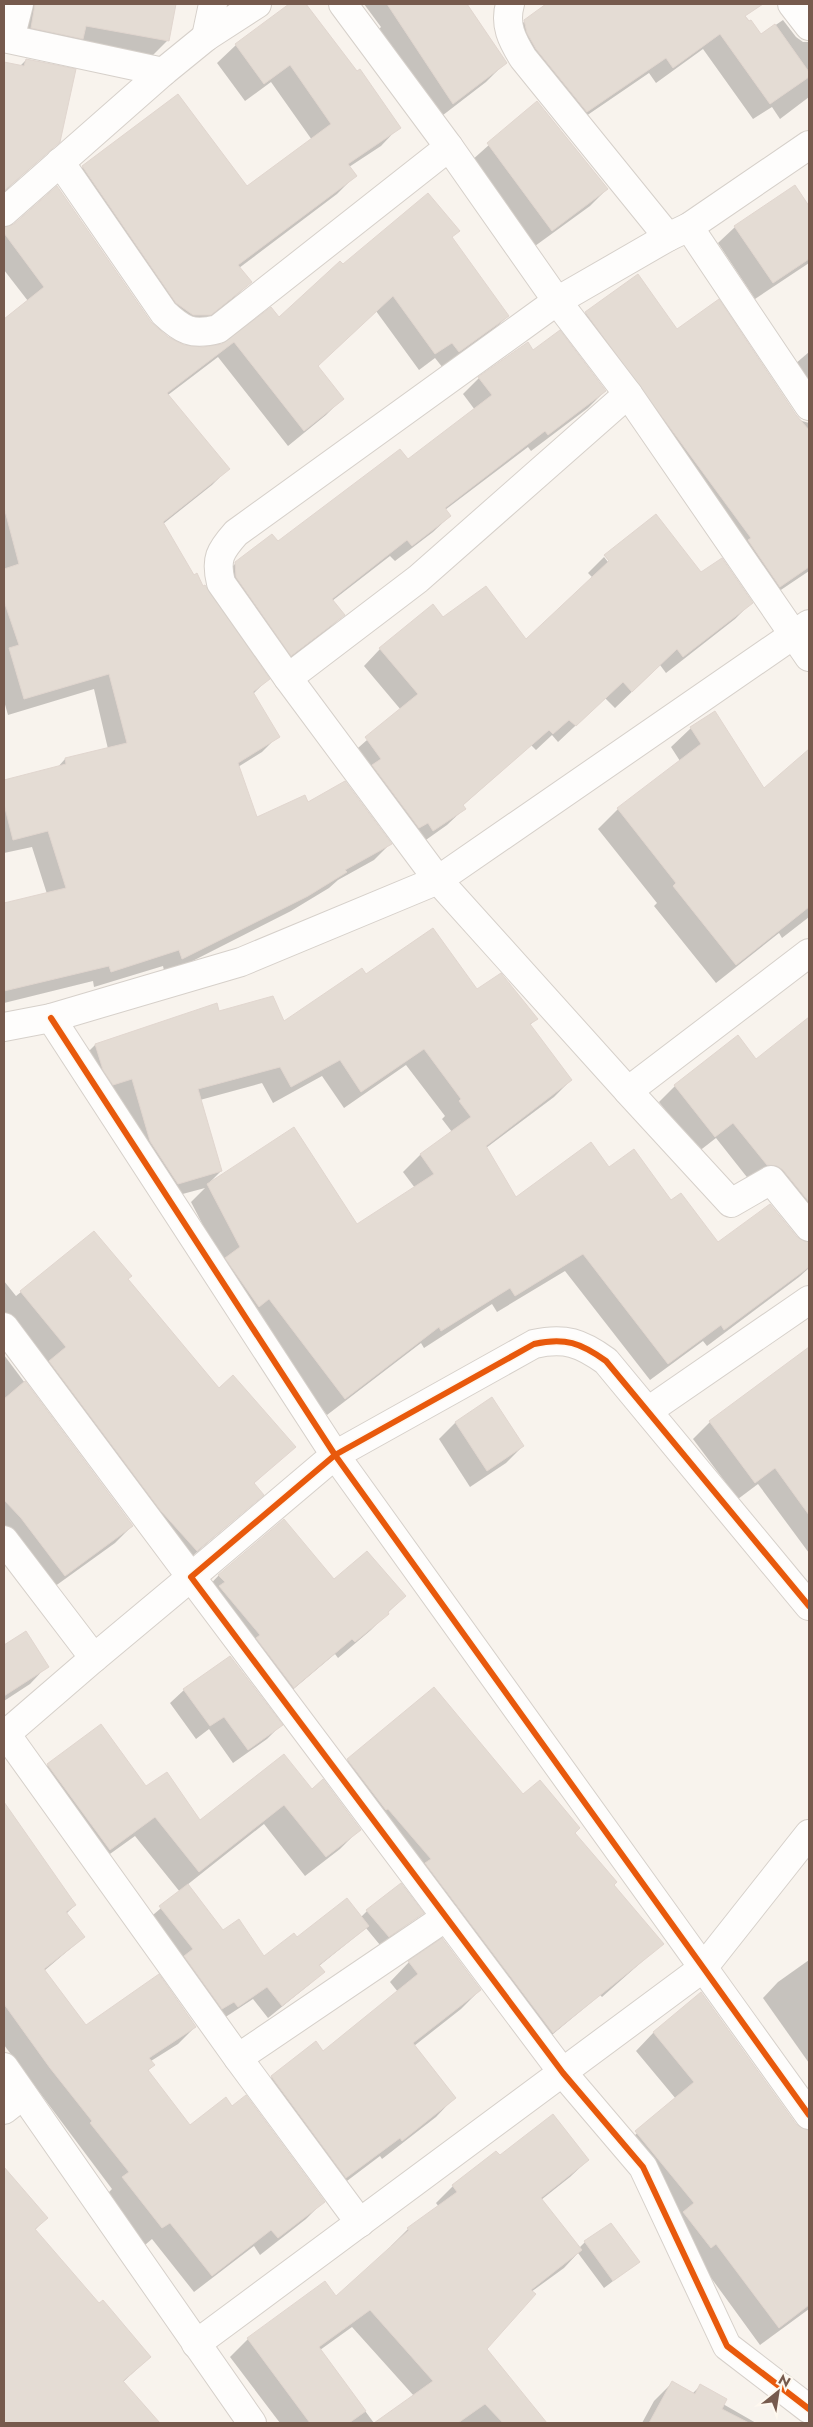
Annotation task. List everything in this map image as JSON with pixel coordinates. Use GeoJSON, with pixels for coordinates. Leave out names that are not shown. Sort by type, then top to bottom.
{"type":"FeatureCollection","features":[{"type":"Feature","properties":{"kind":"street"},"geometry":{"type":"LineString","coordinates":[[19,4],[7,38],[163,72]]}},
{"type":"Feature","properties":{"kind":"street"},"geometry":{"type":"LineString","coordinates":[[206,37],[213,4]]}},
{"type":"Feature","properties":{"kind":"street"},"geometry":{"type":"LineString","coordinates":[[4,212],[163,72],[206,37],[256,4]]}},
{"type":"Feature","properties":{"kind":"street"},"geometry":{"type":"LineString","coordinates":[[343,4],[449,147],[556,301],[628,394],[802,629],[809,656]]}},
{"type":"Feature","properties":{"kind":"street"},"geometry":{"type":"LineString","coordinates":[[510,4],[506,18],[512,40],[523,58],[679,232],[809,406]]}},
{"type":"Feature","properties":{"kind":"street"},"geometry":{"type":"LineString","coordinates":[[792,4],[809,26]]}},
{"type":"Feature","properties":{"kind":"street"},"geometry":{"type":"LineString","coordinates":[[809,145],[679,232],[556,301],[236,533],[226,544],[217,566],[221,583],[288,678],[438,880],[731,1203],[771,1180],[809,1227]]}},
{"type":"Feature","properties":{"kind":"street"},"geometry":{"type":"LineString","coordinates":[[60,162],[164,313],[175,323],[191,332],[206,332],[218,329],[449,147]]}},
{"type":"Feature","properties":{"kind":"street"},"geometry":{"type":"LineString","coordinates":[[288,678],[418,578],[628,394]]}},
{"type":"Feature","properties":{"kind":"street"},"geometry":{"type":"LineString","coordinates":[[4,1026],[51,1018],[241,962],[438,880],[802,629]]}},
{"type":"Feature","properties":{"kind":"street"},"geometry":{"type":"LineString","coordinates":[[628,1091],[809,953]]}},
{"type":"Feature","properties":{"kind":"street"},"geometry":{"type":"LineString","coordinates":[[51,1018],[335,1455],[809,2115]]}},
{"type":"Feature","properties":{"kind":"street"},"geometry":{"type":"LineString","coordinates":[[648,1411],[809,1300]]}},
{"type":"Feature","properties":{"kind":"street"},"geometry":{"type":"LineString","coordinates":[[4,1327],[563,2073],[643,2167],[727,2346],[809,2409]]}},
{"type":"Feature","properties":{"kind":"street"},"geometry":{"type":"LineString","coordinates":[[360,2223],[238,2058],[5,1735],[335,1455],[534,1344],[554,1340],[572,1342],[590,1349],[606,1361],[809,1606]]}},
{"type":"Feature","properties":{"kind":"street"},"geometry":{"type":"LineString","coordinates":[[4,1540],[94,1658]]}},
{"type":"Feature","properties":{"kind":"street"},"geometry":{"type":"LineString","coordinates":[[196,2344],[703,1968],[809,1834]]}},
{"type":"Feature","properties":{"kind":"street"},"geometry":{"type":"LineString","coordinates":[[238,2058],[446,1916]]}},
{"type":"Feature","properties":{"kind":"street"},"geometry":{"type":"LineString","coordinates":[[4,2067],[13,2103],[196,2344],[252,2423]]}},
{"type":"Feature","properties":{"kind":"building"},"geometry":{"type":"Polygon","coordinates":[[[35,4],[176,4],[169,41],[86,26],[83,39],[31,28],[35,4]]]}},
{"type":"Feature","properties":{"kind":"building"},"geometry":{"type":"Polygon","coordinates":[[[289,4],[306,4],[357,71],[360,69],[401,128],[348,164],[357,176],[238,265],[252,282],[211,315],[193,315],[176,303],[82,166],[178,94],[247,186],[331,124],[290,65],[264,84],[235,44],[289,4]]]}},
{"type":"Feature","properties":{"kind":"building"},"geometry":{"type":"Polygon","coordinates":[[[387,4],[467,4],[507,63],[453,104],[387,4]]]}},
{"type":"Feature","properties":{"kind":"building"},"geometry":{"type":"Polygon","coordinates":[[[546,4],[763,4],[745,16],[749,21],[751,20],[761,34],[775,24],[809,72],[809,77],[770,104],[720,34],[673,68],[666,58],[587,112],[536,49],[527,33],[524,20],[546,4]]]}},
{"type":"Feature","properties":{"kind":"building"},"geometry":{"type":"Polygon","coordinates":[[[26,59],[76,69],[60,142],[4,191],[4,62],[24,66],[26,59]]]}},
{"type":"Feature","properties":{"kind":"building"},"geometry":{"type":"Polygon","coordinates":[[[537,101],[608,189],[552,231],[487,143],[537,101]]]}},
{"type":"Feature","properties":{"kind":"building"},"geometry":{"type":"Polygon","coordinates":[[[795,185],[809,206],[809,259],[773,283],[734,226],[795,185]]]}},
{"type":"Feature","properties":{"kind":"building"},"geometry":{"type":"Polygon","coordinates":[[[57,186],[151,322],[168,337],[184,345],[203,347],[222,344],[271,307],[279,317],[340,261],[343,264],[428,193],[460,231],[452,237],[509,316],[459,352],[452,343],[435,354],[393,296],[318,366],[344,399],[304,431],[234,342],[167,393],[230,469],[163,522],[194,575],[197,573],[203,586],[205,585],[270,679],[253,692],[280,737],[238,763],[257,817],[305,795],[308,802],[345,781],[392,844],[345,870],[347,872],[308,896],[182,959],[179,950],[111,972],[109,966],[4,991],[4,903],[66,888],[48,831],[13,840],[4,804],[4,780],[66,764],[65,758],[127,743],[109,674],[24,699],[9,648],[19,645],[4,601],[4,569],[19,564],[4,507],[4,319],[44,287],[4,233],[4,227],[14,224],[57,186]]]}},
{"type":"Feature","properties":{"kind":"building"},"geometry":{"type":"Polygon","coordinates":[[[638,274],[677,329],[719,299],[796,415],[809,430],[809,567],[780,587],[748,540],[751,538],[585,312],[638,274]]]}},
{"type":"Feature","properties":{"kind":"building"},"geometry":{"type":"Polygon","coordinates":[[[560,330],[606,391],[548,435],[545,431],[445,508],[451,516],[412,546],[407,540],[332,599],[345,615],[291,656],[236,577],[235,562],[272,534],[278,541],[400,449],[408,459],[492,395],[478,377],[528,342],[533,350],[560,330]]]}},
{"type":"Feature","properties":{"kind":"building"},"geometry":{"type":"Polygon","coordinates":[[[656,514],[701,572],[722,558],[753,603],[683,657],[677,649],[632,692],[623,682],[576,726],[569,720],[553,734],[549,730],[463,805],[466,809],[433,831],[428,823],[419,828],[372,765],[381,759],[365,737],[418,694],[379,648],[433,604],[443,617],[486,586],[526,639],[609,561],[604,555],[656,514]]]}},
{"type":"Feature","properties":{"kind":"building"},"geometry":{"type":"Polygon","coordinates":[[[715,711],[764,788],[809,749],[809,907],[736,965],[673,886],[676,883],[617,808],[701,744],[690,727],[715,711]]]}},
{"type":"Feature","properties":{"kind":"building"},"geometry":{"type":"Polygon","coordinates":[[[433,928],[477,989],[501,973],[538,1019],[530,1024],[572,1080],[486,1146],[516,1197],[591,1142],[609,1167],[634,1149],[671,1200],[681,1193],[718,1242],[770,1204],[797,1237],[809,1242],[809,1267],[724,1330],[721,1325],[668,1364],[583,1254],[515,1296],[510,1288],[441,1331],[439,1327],[345,1399],[269,1299],[259,1307],[225,1258],[240,1247],[207,1184],[294,1127],[357,1224],[434,1174],[420,1154],[471,1117],[459,1101],[461,1099],[424,1049],[361,1092],[340,1060],[291,1087],[280,1067],[198,1089],[222,1171],[178,1184],[150,1141],[132,1079],[113,1085],[103,1070],[95,1044],[217,1003],[219,1011],[273,996],[284,1021],[362,968],[366,974],[433,928]]]}},
{"type":"Feature","properties":{"kind":"building"},"geometry":{"type":"Polygon","coordinates":[[[809,1017],[809,1202],[783,1170],[777,1166],[767,1165],[733,1123],[715,1137],[674,1085],[738,1035],[756,1059],[809,1017]]]}},
{"type":"Feature","properties":{"kind":"building"},"geometry":{"type":"Polygon","coordinates":[[[94,1231],[132,1276],[128,1279],[219,1388],[233,1375],[296,1447],[254,1483],[264,1495],[197,1551],[161,1511],[49,1361],[66,1347],[20,1291],[94,1231]]]}},
{"type":"Feature","properties":{"kind":"building"},"geometry":{"type":"Polygon","coordinates":[[[809,1347],[809,1515],[775,1468],[755,1483],[709,1421],[809,1347]]]}},
{"type":"Feature","properties":{"kind":"building"},"geometry":{"type":"Polygon","coordinates":[[[25,1381],[133,1526],[65,1576],[21,1518],[4,1500],[4,1399],[25,1381]]]}},
{"type":"Feature","properties":{"kind":"building"},"geometry":{"type":"Polygon","coordinates":[[[492,1397],[524,1446],[487,1471],[455,1422],[492,1397]]]}},
{"type":"Feature","properties":{"kind":"building"},"geometry":{"type":"Polygon","coordinates":[[[284,1519],[334,1579],[367,1551],[406,1596],[388,1612],[389,1614],[355,1642],[352,1639],[294,1688],[256,1638],[260,1635],[219,1586],[225,1582],[218,1575],[284,1519]]]}},
{"type":"Feature","properties":{"kind":"building"},"geometry":{"type":"Polygon","coordinates":[[[26,1631],[49,1667],[4,1696],[4,1645],[26,1631]]]}},
{"type":"Feature","properties":{"kind":"building"},"geometry":{"type":"Polygon","coordinates":[[[230,1656],[283,1725],[248,1750],[224,1717],[210,1726],[183,1689],[230,1656]]]}},
{"type":"Feature","properties":{"kind":"building"},"geometry":{"type":"Polygon","coordinates":[[[434,1687],[523,1794],[540,1780],[580,1828],[575,1833],[617,1882],[614,1885],[664,1944],[553,2033],[425,1863],[431,1859],[388,1809],[386,1810],[347,1759],[434,1687]]]}},
{"type":"Feature","properties":{"kind":"building"},"geometry":{"type":"Polygon","coordinates":[[[101,1724],[146,1786],[167,1772],[200,1820],[284,1754],[312,1789],[323,1779],[361,1830],[326,1857],[284,1805],[199,1872],[155,1817],[110,1850],[47,1764],[101,1724]]]}},
{"type":"Feature","properties":{"kind":"building"},"geometry":{"type":"Polygon","coordinates":[[[4,1802],[76,1905],[66,1912],[85,1937],[44,1969],[86,2025],[159,1974],[196,2027],[149,2058],[155,2065],[148,2070],[190,2125],[226,2097],[232,2106],[246,2095],[325,2202],[278,2238],[271,2230],[212,2276],[170,2223],[162,2228],[122,2177],[129,2172],[90,2123],[92,2121],[50,2068],[4,2004],[4,1802]]]}},
{"type":"Feature","properties":{"kind":"building"},"geometry":{"type":"Polygon","coordinates":[[[401,1883],[424,1913],[389,1937],[366,1910],[401,1883]]]}},
{"type":"Feature","properties":{"kind":"building"},"geometry":{"type":"Polygon","coordinates":[[[188,1884],[223,1930],[239,1919],[264,1956],[294,1933],[297,1937],[347,1898],[369,1926],[319,1965],[325,1972],[282,2006],[267,1987],[238,2007],[234,2002],[222,2009],[184,1956],[193,1949],[159,1906],[188,1884]]]}},
{"type":"Feature","properties":{"kind":"building"},"geometry":{"type":"Polygon","coordinates":[[[442,1938],[481,1990],[413,2043],[456,2098],[402,2141],[400,2138],[346,2178],[271,2076],[316,2041],[323,2051],[418,1974],[408,1961],[442,1938]]]}},
{"type":"Feature","properties":{"kind":"building"},"geometry":{"type":"Polygon","coordinates":[[[701,1992],[796,2124],[809,2131],[809,2305],[779,2328],[716,2244],[711,2248],[683,2212],[694,2203],[635,2131],[694,2082],[653,2032],[701,1992]]]}},
{"type":"Feature","properties":{"kind":"building"},"geometry":{"type":"Polygon","coordinates":[[[553,2114],[589,2160],[541,2198],[582,2250],[531,2290],[536,2294],[487,2349],[547,2423],[503,2423],[485,2404],[458,2423],[374,2423],[433,2381],[370,2310],[319,2347],[366,2411],[349,2423],[310,2423],[247,2338],[325,2281],[336,2296],[409,2230],[407,2228],[457,2192],[452,2185],[496,2151],[500,2155],[553,2114]]]}},
{"type":"Feature","properties":{"kind":"building"},"geometry":{"type":"Polygon","coordinates":[[[4,2167],[48,2218],[35,2229],[99,2303],[103,2300],[151,2357],[123,2381],[160,2423],[4,2423],[4,2167]]]}},
{"type":"Feature","properties":{"kind":"building"},"geometry":{"type":"Polygon","coordinates":[[[611,2223],[640,2262],[613,2281],[584,2241],[611,2223]]]}},
{"type":"Feature","properties":{"kind":"building"},"geometry":{"type":"Polygon","coordinates":[[[672,2381],[695,2394],[700,2384],[727,2399],[722,2409],[749,2423],[649,2423],[672,2381]]]}},
{"type":"Feature","properties":{"kind":"cycle path"},"geometry":{"type":"LineString","coordinates":[[51,1018],[335,1455],[191,1577],[563,2073],[643,2167],[727,2346],[809,2409]]}},
{"type":"Feature","properties":{"kind":"cycle path"},"geometry":{"type":"LineString","coordinates":[[809,1606],[606,1361],[589,1350],[572,1343],[555,1341],[534,1344],[335,1455],[809,2115]]}}]}
